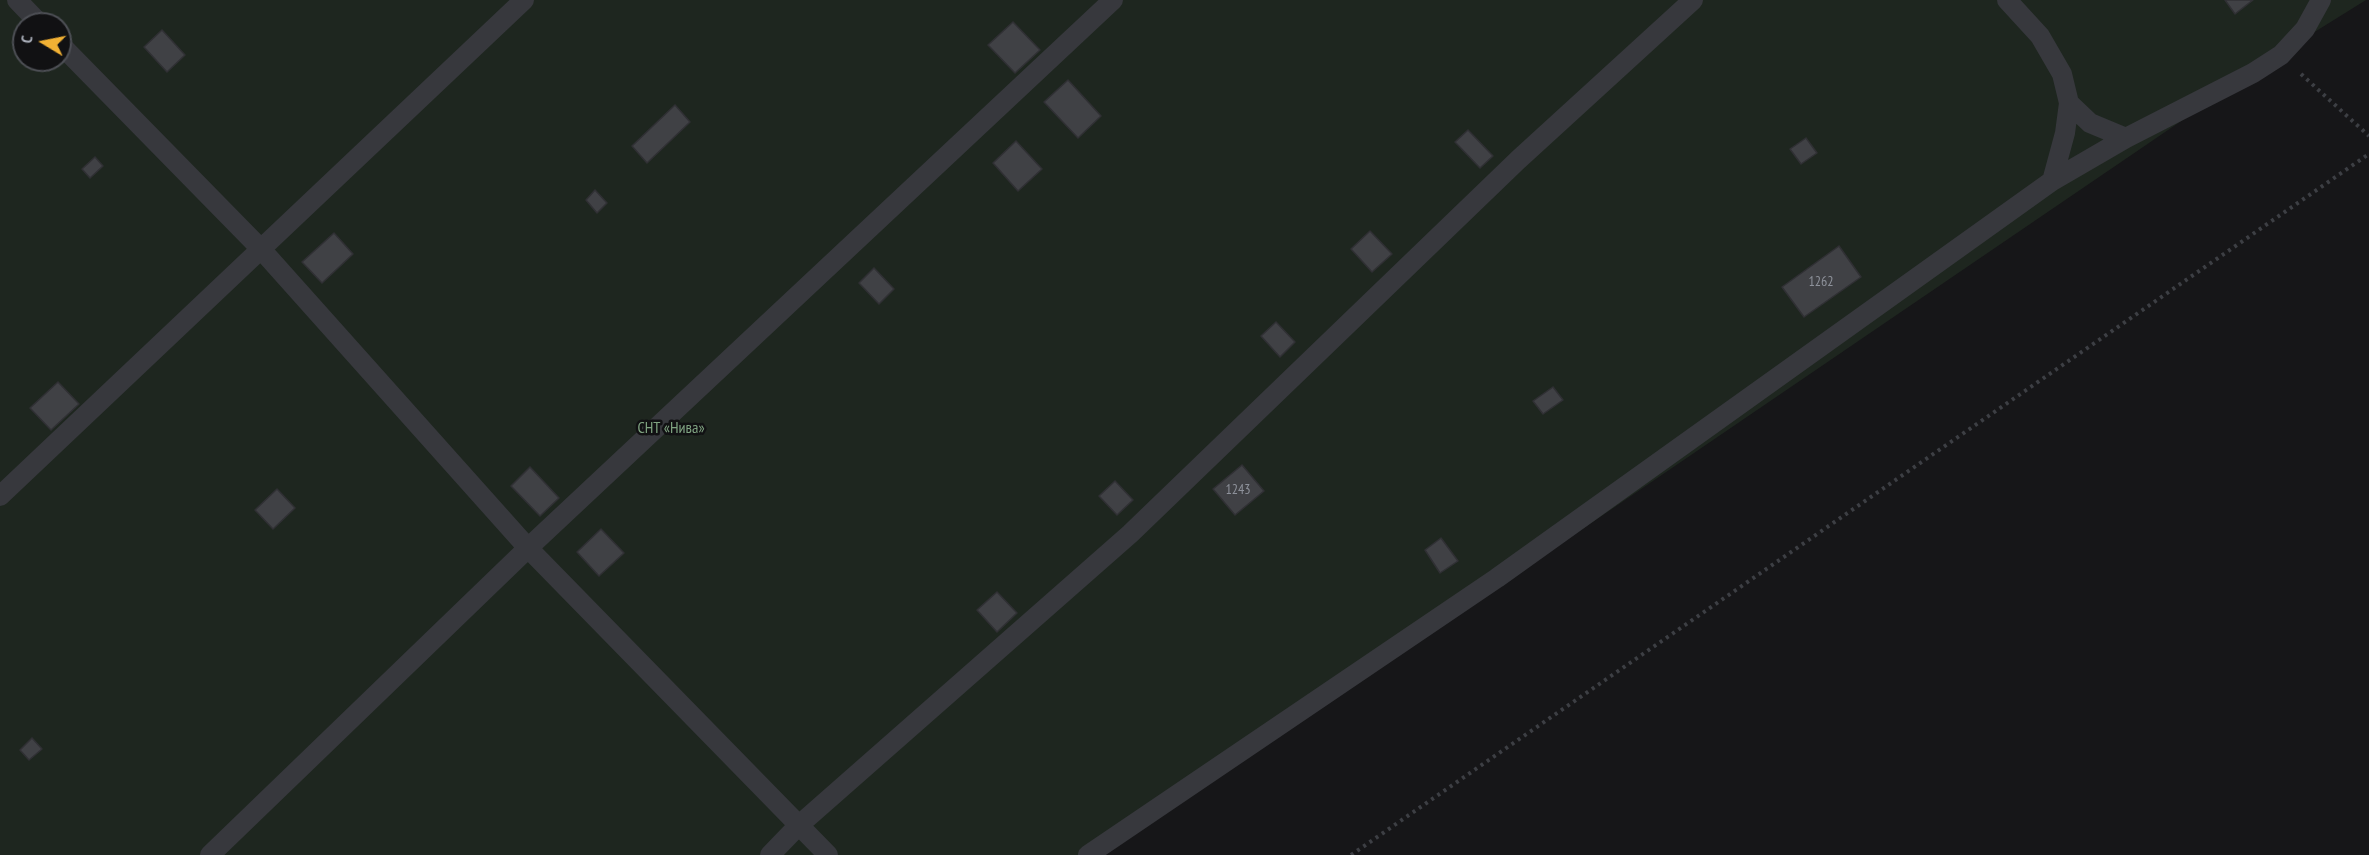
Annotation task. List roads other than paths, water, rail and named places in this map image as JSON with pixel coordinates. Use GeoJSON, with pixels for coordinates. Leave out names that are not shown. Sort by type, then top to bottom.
{"type":"FeatureCollection","features":[{"type":"Feature","properties":{"kind":"lane"},"geometry":{"type":"LineString","coordinates":[[17,0],[28,12]]}},
{"type":"Feature","properties":{"kind":"lane"},"geometry":{"type":"LineString","coordinates":[[0,496],[524,0]]}},
{"type":"Feature","properties":{"kind":"lane"},"geometry":{"type":"LineString","coordinates":[[210,855],[528,548],[1113,0]]}},
{"type":"Feature","properties":{"kind":"lane"},"geometry":{"type":"LineString","coordinates":[[770,855],[798,826],[1130,534],[1518,160],[1693,0]]}},
{"type":"Feature","properties":{"kind":"lane"},"geometry":{"type":"LineString","coordinates":[[2007,0],[2040,36],[2062,74],[2069,103],[2065,133],[2052,181]]}},
{"type":"Feature","properties":{"kind":"lane"},"geometry":{"type":"LineString","coordinates":[[1088,855],[1497,578],[2052,181],[2126,138],[2253,73],[2281,55],[2305,29],[2321,0]]}},
{"type":"Feature","properties":{"kind":"lane"},"geometry":{"type":"LineString","coordinates":[[72,56],[260,248],[528,548],[828,855]]}},
{"type":"Feature","properties":{"kind":"lane"},"geometry":{"type":"LineString","coordinates":[[2069,103],[2090,123],[2126,138]]}},
{"type":"Feature","properties":{"kind":"park label","name":"СНТ «Нива»"},"geometry":{"type":"Point","coordinates":[671,428]}}]}
